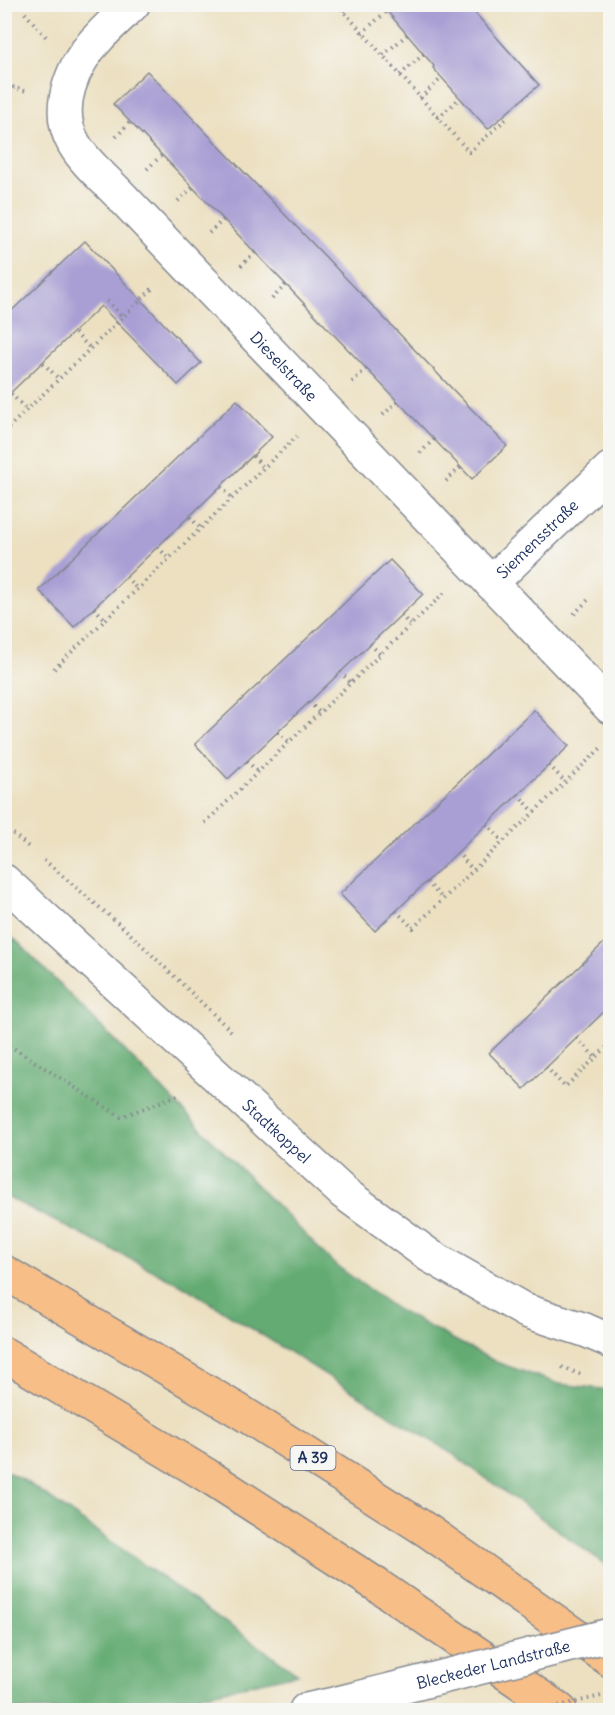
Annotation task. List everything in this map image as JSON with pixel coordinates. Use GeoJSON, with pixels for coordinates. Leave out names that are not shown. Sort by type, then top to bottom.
{"type":"FeatureCollection","features":[{"type":"Feature","properties":{"kind":"highway","name":"A 39"},"geometry":{"type":"LineString","coordinates":[[4,1272],[241,1412],[399,1513],[610,1660]]}},
{"type":"Feature","properties":{"kind":"highway"},"geometry":{"type":"LineString","coordinates":[[4,1354],[208,1476],[377,1586],[560,1710]]}},
{"type":"Feature","properties":{"kind":"street","name":"Dieselstraße"},"geometry":{"type":"LineString","coordinates":[[133,4],[98,37],[75,69],[66,99],[66,121],[74,144],[610,707]]}},
{"type":"Feature","properties":{"kind":"street","name":"Siemensstraße"},"geometry":{"type":"LineString","coordinates":[[483,573],[610,469]]}},
{"type":"Feature","properties":{"kind":"street","name":"Stadtkoppel"},"geometry":{"type":"LineString","coordinates":[[4,881],[344,1193],[430,1256],[526,1311],[602,1334]]}},
{"type":"Feature","properties":{"kind":"street","name":"Bleckeder Landstraße"},"geometry":{"type":"LineString","coordinates":[[306,1710],[333,1707],[610,1635]]}},
{"type":"Feature","properties":{"kind":"path"},"geometry":{"type":"LineString","coordinates":[[338,4],[469,152],[506,120]]}},
{"type":"Feature","properties":{"kind":"path"},"geometry":{"type":"LineString","coordinates":[[343,11],[350,4]]}},
{"type":"Feature","properties":{"kind":"path"},"geometry":{"type":"LineString","coordinates":[[362,33],[387,11]]}},
{"type":"Feature","properties":{"kind":"path"},"geometry":{"type":"LineString","coordinates":[[383,55],[408,34]]}},
{"type":"Feature","properties":{"kind":"path"},"geometry":{"type":"LineString","coordinates":[[400,75],[424,53]]}},
{"type":"Feature","properties":{"kind":"path"},"geometry":{"type":"LineString","coordinates":[[4,78],[14,88],[4,96]]}},
{"type":"Feature","properties":{"kind":"path"},"geometry":{"type":"LineString","coordinates":[[420,98],[442,78]]}},
{"type":"Feature","properties":{"kind":"path"},"geometry":{"type":"LineString","coordinates":[[438,118],[460,98]]}},
{"type":"Feature","properties":{"kind":"path"},"geometry":{"type":"LineString","coordinates":[[4,432],[183,260]]}},
{"type":"Feature","properties":{"kind":"path"},"geometry":{"type":"LineString","coordinates":[[107,301],[123,317]]}},
{"type":"Feature","properties":{"kind":"path"},"geometry":{"type":"LineString","coordinates":[[75,333],[90,348]]}},
{"type":"Feature","properties":{"kind":"path"},"geometry":{"type":"LineString","coordinates":[[43,363],[59,379]]}},
{"type":"Feature","properties":{"kind":"path"},"geometry":{"type":"LineString","coordinates":[[11,394],[27,410]]}},
{"type":"Feature","properties":{"kind":"path"},"geometry":{"type":"LineString","coordinates":[[54,669],[325,408]]}},
{"type":"Feature","properties":{"kind":"path"},"geometry":{"type":"LineString","coordinates":[[253,456],[264,468]]}},
{"type":"Feature","properties":{"kind":"path"},"geometry":{"type":"LineString","coordinates":[[221,487],[232,498]]}},
{"type":"Feature","properties":{"kind":"path"},"geometry":{"type":"LineString","coordinates":[[190,517],[201,529]]}},
{"type":"Feature","properties":{"kind":"path"},"geometry":{"type":"LineString","coordinates":[[158,547],[169,559]]}},
{"type":"Feature","properties":{"kind":"path"},"geometry":{"type":"LineString","coordinates":[[205,823],[410,625],[483,573]]}},
{"type":"Feature","properties":{"kind":"path"},"geometry":{"type":"LineString","coordinates":[[126,577],[138,590]]}},
{"type":"Feature","properties":{"kind":"path"},"geometry":{"type":"LineString","coordinates":[[94,608],[106,620]]}},
{"type":"Feature","properties":{"kind":"path"},"geometry":{"type":"LineString","coordinates":[[401,615],[410,625]]}},
{"type":"Feature","properties":{"kind":"path"},"geometry":{"type":"LineString","coordinates":[[370,644],[380,654]]}},
{"type":"Feature","properties":{"kind":"path"},"geometry":{"type":"LineString","coordinates":[[340,672],[351,683]]}},
{"type":"Feature","properties":{"kind":"path"},"geometry":{"type":"LineString","coordinates":[[309,702],[320,713]]}},
{"type":"Feature","properties":{"kind":"path"},"geometry":{"type":"LineString","coordinates":[[278,732],[289,742]]}},
{"type":"Feature","properties":{"kind":"path"},"geometry":{"type":"LineString","coordinates":[[396,911],[413,928],[610,739]]}},
{"type":"Feature","properties":{"kind":"path"},"geometry":{"type":"LineString","coordinates":[[247,761],[258,772]]}},
{"type":"Feature","properties":{"kind":"path"},"geometry":{"type":"LineString","coordinates":[[549,765],[565,782]]}},
{"type":"Feature","properties":{"kind":"path"},"geometry":{"type":"LineString","coordinates":[[518,794],[534,812]]}},
{"type":"Feature","properties":{"kind":"path"},"geometry":{"type":"LineString","coordinates":[[487,824],[503,842]]}},
{"type":"Feature","properties":{"kind":"path"},"geometry":{"type":"LineString","coordinates":[[4,826],[126,930],[235,1035]]}},
{"type":"Feature","properties":{"kind":"path"},"geometry":{"type":"LineString","coordinates":[[457,852],[473,870]]}},
{"type":"Feature","properties":{"kind":"path"},"geometry":{"type":"LineString","coordinates":[[427,882],[443,899]]}},
{"type":"Feature","properties":{"kind":"path"},"geometry":{"type":"LineString","coordinates":[[577,1038],[596,1058]]}},
{"type":"Feature","properties":{"kind":"path"},"geometry":{"type":"LineString","coordinates":[[4,1042],[121,1117],[219,1079]]}},
{"type":"Feature","properties":{"kind":"path"},"geometry":{"type":"LineString","coordinates":[[546,1067],[565,1087],[610,1044]]}},
{"type":"Feature","properties":{"kind":"path"},"geometry":{"type":"LineString","coordinates":[[541,1710],[610,1694]]}},
{"type":"Feature","properties":{"kind":"green space"},"geometry":{"type":"Polygon","coordinates":[[[4,931],[19,943],[333,1263],[396,1309],[496,1362],[559,1384],[610,1390],[610,1568],[451,1453],[182,1285],[5,1196],[4,931]]]}},
{"type":"Feature","properties":{"kind":"green space"},"geometry":{"type":"Polygon","coordinates":[[[4,1470],[27,1482],[298,1674],[132,1710],[5,1710],[4,1470]]]}},
{"type":"Feature","properties":{"kind":"building"},"geometry":{"type":"Polygon","coordinates":[[[381,4],[467,4],[539,85],[488,129],[433,68],[434,66],[381,4]]]}},
{"type":"Feature","properties":{"kind":"building"},"geometry":{"type":"Polygon","coordinates":[[[147,71],[507,446],[472,479],[113,104],[147,71]]]}},
{"type":"Feature","properties":{"kind":"building"},"geometry":{"type":"Polygon","coordinates":[[[85,241],[201,363],[178,385],[101,306],[4,399],[4,318],[85,241]]]}},
{"type":"Feature","properties":{"kind":"building"},"geometry":{"type":"Polygon","coordinates":[[[237,400],[272,437],[74,627],[39,590],[237,400]]]}},
{"type":"Feature","properties":{"kind":"building"},"geometry":{"type":"Polygon","coordinates":[[[390,560],[423,594],[228,779],[195,744],[390,560]]]}},
{"type":"Feature","properties":{"kind":"building"},"geometry":{"type":"Polygon","coordinates":[[[534,710],[569,746],[375,931],[340,894],[534,710]]]}},
{"type":"Feature","properties":{"kind":"building"},"geometry":{"type":"Polygon","coordinates":[[[610,937],[610,1006],[524,1089],[489,1053],[610,937]]]}}]}
